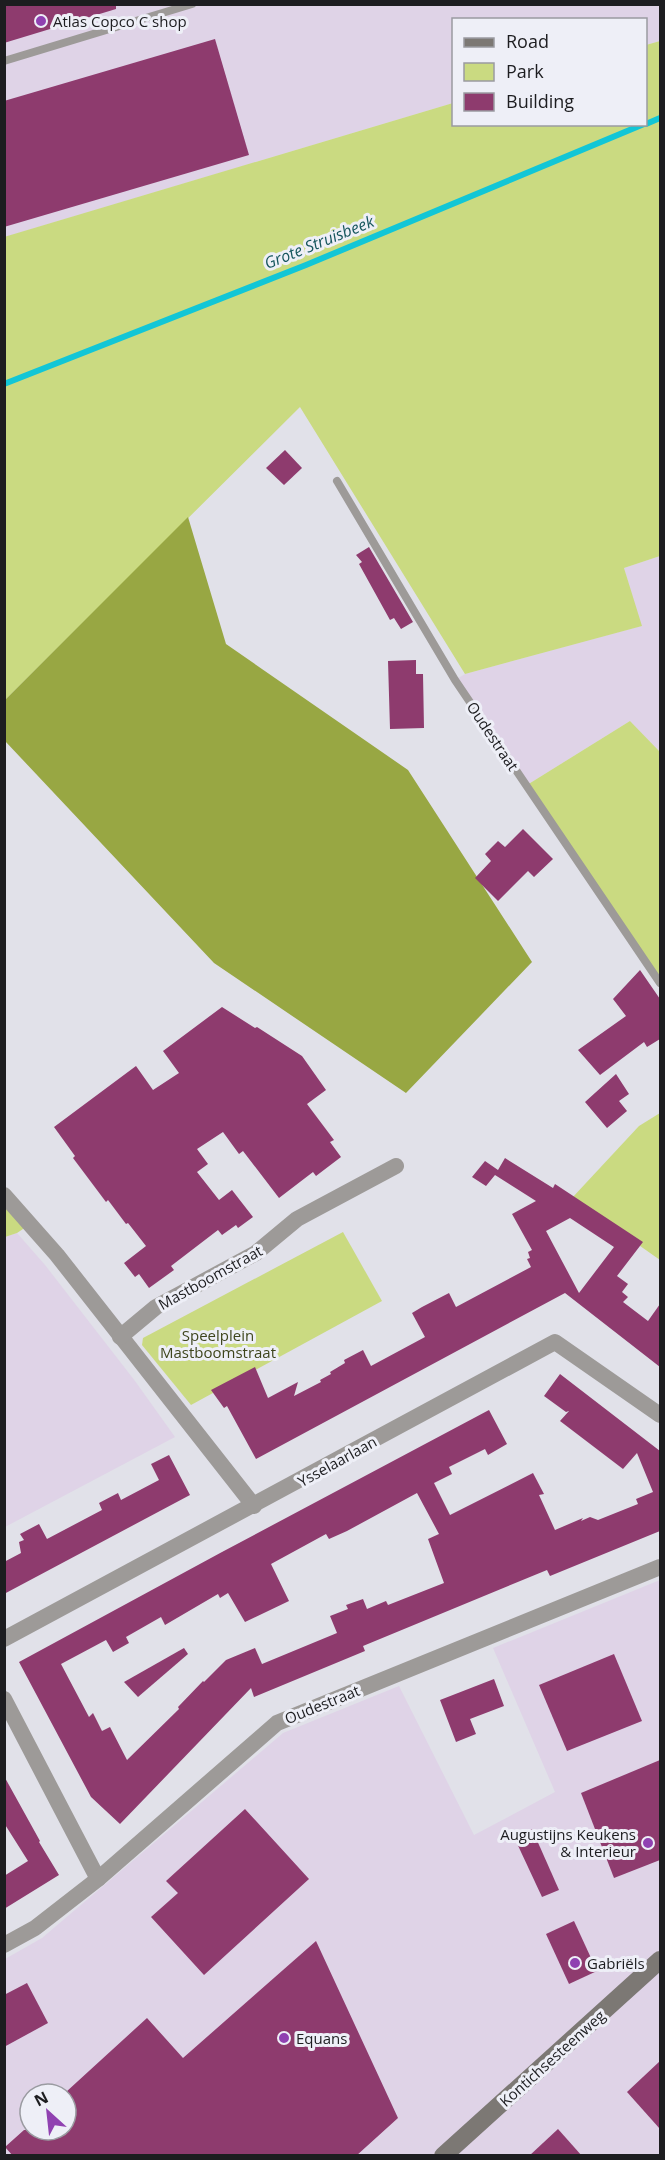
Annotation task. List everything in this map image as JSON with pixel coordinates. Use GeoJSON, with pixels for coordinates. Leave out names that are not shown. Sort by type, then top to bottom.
{"type":"FeatureCollection","features":[{"type":"Feature","properties":{"kind":"street","name":"Mastboomstraat"},"geometry":{"type":"LineString","coordinates":[[120,1337],[156,1307],[256,1254],[297,1219],[396,1166]]}},
{"type":"Feature","properties":{"kind":"street"},"geometry":{"type":"LineString","coordinates":[[4,1195],[57,1255],[254,1506]]}},
{"type":"Feature","properties":{"kind":"street","name":"Ysselaarlaan"},"geometry":{"type":"LineString","coordinates":[[4,1639],[555,1342],[660,1415]]}},
{"type":"Feature","properties":{"kind":"street","name":"Oudestraat"},"geometry":{"type":"LineString","coordinates":[[4,1945],[35,1928],[99,1879],[277,1723],[660,1567]]}},
{"type":"Feature","properties":{"kind":"street"},"geometry":{"type":"LineString","coordinates":[[4,1699],[99,1879]]}},
{"type":"Feature","properties":{"kind":"street","name":"Kontichsesteenweg"},"geometry":{"type":"LineString","coordinates":[[443,2156],[660,1960]]}},
{"type":"Feature","properties":{"kind":"lane"},"geometry":{"type":"LineString","coordinates":[[4,61],[192,4]]}},
{"type":"Feature","properties":{"kind":"lane","name":"Oudestraat"},"geometry":{"type":"LineString","coordinates":[[338,481],[455,680],[660,983]]}},
{"type":"Feature","properties":{"kind":"shaded area"},"geometry":{"type":"Polygon","coordinates":[[[5,5],[660,5],[660,41],[647,45],[647,18],[452,18],[452,103],[5,237],[5,5]]]}},
{"type":"Feature","properties":{"kind":"shaded area"},"geometry":{"type":"Polygon","coordinates":[[[660,556],[660,752],[630,721],[527,785],[455,680],[465,674],[641,626],[624,568],[660,556]]]}},
{"type":"Feature","properties":{"kind":"shaded area"},"geometry":{"type":"Polygon","coordinates":[[[17,1233],[45,1265],[135,1381],[175,1437],[5,1527],[4,1237],[17,1233]]]}},
{"type":"Feature","properties":{"kind":"shaded area"},"geometry":{"type":"Polygon","coordinates":[[[660,1580],[660,2155],[5,2156],[5,1959],[42,1938],[283,1733],[399,1686],[474,1835],[555,1792],[493,1648],[660,1580]]]}},
{"type":"Feature","properties":{"kind":"green space"},"geometry":{"type":"Polygon","coordinates":[[[660,41],[660,556],[624,568],[642,626],[465,674],[300,407],[5,700],[4,237],[452,103],[452,126],[647,126],[647,45],[660,41]]]}},
{"type":"Feature","properties":{"kind":"green space"},"geometry":{"type":"Polygon","coordinates":[[[188,517],[226,644],[408,770],[532,962],[406,1093],[214,963],[5,741],[5,700],[188,517]]]}},
{"type":"Feature","properties":{"kind":"green space"},"geometry":{"type":"Polygon","coordinates":[[[630,721],[660,752],[660,983],[527,785],[630,721]]]}},
{"type":"Feature","properties":{"kind":"green space"},"geometry":{"type":"Polygon","coordinates":[[[660,1113],[660,1260],[572,1198],[639,1126],[660,1113]]]}},
{"type":"Feature","properties":{"kind":"green space"},"geometry":{"type":"Polygon","coordinates":[[[4,1195],[29,1225],[5,1237],[4,1195]]]}},
{"type":"Feature","properties":{"kind":"green space","name":"Speelplein Mastboomstraat"},"geometry":{"type":"Polygon","coordinates":[[[343,1232],[382,1301],[191,1405],[142,1345],[143,1338],[343,1232]]]}},
{"type":"Feature","properties":{"kind":"building","name":"Atlas Copco C shop"},"geometry":{"type":"Polygon","coordinates":[[[4,4],[116,4],[116,9],[4,43],[4,4]]]}},
{"type":"Feature","properties":{"kind":"building"},"geometry":{"type":"Polygon","coordinates":[[[215,39],[249,155],[4,227],[4,101],[215,39]]]}},
{"type":"Feature","properties":{"kind":"building"},"geometry":{"type":"Polygon","coordinates":[[[285,450],[302,468],[284,485],[266,468],[285,450]]]}},
{"type":"Feature","properties":{"kind":"building"},"geometry":{"type":"Polygon","coordinates":[[[369,547],[413,622],[401,629],[394,618],[390,620],[359,564],[362,562],[356,555],[369,547]]]}},
{"type":"Feature","properties":{"kind":"building"},"geometry":{"type":"Polygon","coordinates":[[[416,660],[416,674],[423,674],[424,728],[390,729],[388,661],[416,660]]]}},
{"type":"Feature","properties":{"kind":"building"},"geometry":{"type":"Polygon","coordinates":[[[523,829],[553,859],[534,877],[528,871],[498,901],[475,878],[491,861],[485,854],[498,841],[505,847],[523,829]]]}},
{"type":"Feature","properties":{"kind":"building"},"geometry":{"type":"Polygon","coordinates":[[[640,970],[660,999],[660,1039],[647,1047],[644,1042],[600,1075],[578,1050],[626,1016],[613,999],[640,970]]]}},
{"type":"Feature","properties":{"kind":"building"},"geometry":{"type":"Polygon","coordinates":[[[222,1007],[302,1056],[326,1090],[307,1104],[334,1140],[330,1142],[341,1157],[316,1176],[313,1172],[279,1198],[243,1151],[239,1154],[223,1132],[197,1149],[208,1164],[197,1172],[219,1200],[232,1190],[253,1217],[238,1228],[236,1225],[222,1235],[218,1230],[171,1266],[174,1270],[149,1288],[139,1274],[135,1277],[124,1263],[146,1246],[108,1200],[106,1202],[73,1158],[75,1156],[54,1127],[136,1066],[153,1090],[179,1073],[163,1051],[222,1007]]]}},
{"type":"Feature","properties":{"kind":"building"},"geometry":{"type":"Polygon","coordinates":[[[616,1074],[629,1094],[619,1101],[627,1111],[607,1128],[585,1102],[616,1074]]]}},
{"type":"Feature","properties":{"kind":"building"},"geometry":{"type":"Polygon","coordinates":[[[505,1158],[553,1188],[555,1184],[643,1242],[617,1276],[628,1284],[622,1292],[628,1297],[623,1302],[648,1321],[660,1304],[660,1367],[565,1293],[256,1459],[227,1406],[224,1408],[211,1390],[255,1367],[268,1398],[298,1382],[294,1396],[321,1382],[320,1380],[331,1374],[330,1372],[345,1363],[344,1360],[363,1350],[371,1366],[425,1337],[412,1313],[422,1307],[449,1293],[456,1307],[531,1267],[527,1259],[530,1258],[528,1252],[532,1250],[512,1214],[536,1201],[495,1175],[486,1186],[472,1177],[485,1161],[498,1170],[505,1158]],[[570,1218],[546,1231],[579,1293],[614,1247],[570,1218]]]}},
{"type":"Feature","properties":{"kind":"building"},"geometry":{"type":"Polygon","coordinates":[[[560,1374],[660,1451],[660,1531],[550,1576],[547,1570],[363,1646],[365,1651],[254,1697],[251,1688],[120,1824],[91,1797],[19,1662],[489,1410],[507,1444],[488,1455],[485,1449],[449,1467],[452,1474],[434,1483],[450,1515],[533,1473],[544,1494],[539,1495],[555,1530],[583,1518],[581,1521],[590,1517],[598,1520],[638,1504],[636,1499],[653,1492],[637,1453],[623,1469],[560,1421],[569,1411],[566,1412],[544,1396],[560,1374]],[[417,1493],[347,1531],[329,1539],[326,1534],[271,1564],[289,1601],[245,1622],[228,1593],[220,1598],[218,1594],[165,1625],[161,1617],[126,1637],[129,1643],[113,1652],[106,1640],[61,1664],[89,1717],[93,1713],[102,1731],[110,1727],[127,1760],[226,1660],[255,1648],[262,1664],[337,1633],[330,1616],[348,1609],[346,1605],[363,1599],[367,1609],[386,1601],[388,1605],[444,1583],[428,1539],[439,1534],[417,1493]]]}},
{"type":"Feature","properties":{"kind":"building"},"geometry":{"type":"Polygon","coordinates":[[[169,1455],[190,1495],[4,1594],[4,1562],[21,1553],[19,1542],[24,1540],[20,1534],[39,1524],[47,1539],[102,1510],[99,1503],[118,1493],[121,1500],[159,1480],[151,1464],[169,1455]]]}},
{"type":"Feature","properties":{"kind":"building"},"geometry":{"type":"Polygon","coordinates":[[[184,1648],[188,1654],[138,1697],[124,1682],[184,1648]]]}},
{"type":"Feature","properties":{"kind":"building"},"geometry":{"type":"Polygon","coordinates":[[[614,1654],[642,1721],[567,1751],[539,1685],[614,1654]]]}},
{"type":"Feature","properties":{"kind":"building"},"geometry":{"type":"Polygon","coordinates":[[[494,1679],[504,1706],[470,1719],[476,1734],[456,1742],[440,1700],[494,1679]]]}},
{"type":"Feature","properties":{"kind":"building"},"geometry":{"type":"Polygon","coordinates":[[[660,1760],[660,1860],[614,1878],[581,1793],[660,1760]]]}},
{"type":"Feature","properties":{"kind":"building"},"geometry":{"type":"Polygon","coordinates":[[[4,1776],[59,1875],[4,1909],[4,1876],[28,1861],[4,1823],[4,1776]]]}},
{"type":"Feature","properties":{"kind":"building"},"geometry":{"type":"Polygon","coordinates":[[[245,1809],[309,1879],[204,1975],[151,1917],[178,1893],[166,1881],[245,1809]]]}},
{"type":"Feature","properties":{"kind":"building"},"geometry":{"type":"Polygon","coordinates":[[[532,1829],[559,1890],[542,1897],[514,1837],[532,1829]]]}},
{"type":"Feature","properties":{"kind":"building"},"geometry":{"type":"Polygon","coordinates":[[[574,1921],[597,1971],[569,1984],[546,1934],[574,1921]]]}},
{"type":"Feature","properties":{"kind":"building","name":"Equans"},"geometry":{"type":"Polygon","coordinates":[[[316,1941],[398,2118],[356,2156],[13,2156],[5,2147],[18,2135],[18,2142],[78,2142],[77,2082],[147,2018],[183,2058],[316,1941]]]}},
{"type":"Feature","properties":{"kind":"building"},"geometry":{"type":"Polygon","coordinates":[[[27,1983],[48,2023],[4,2047],[4,1995],[27,1983]]]}},
{"type":"Feature","properties":{"kind":"building"},"geometry":{"type":"Polygon","coordinates":[[[660,2061],[660,2129],[627,2092],[660,2061]]]}},
{"type":"Feature","properties":{"kind":"building"},"geometry":{"type":"Polygon","coordinates":[[[558,2129],[582,2156],[529,2156],[558,2129]]]}},
{"type":"Feature","properties":{"kind":"waterway","name":"Grote Struisbeek"},"geometry":{"type":"LineString","coordinates":[[647,124],[660,118]]}},
{"type":"Feature","properties":{"kind":"waterway","name":"Grote Struisbeek"},"geometry":{"type":"LineString","coordinates":[[4,384],[306,265],[639,126]]}},
{"type":"Feature","properties":{"kind":"place","name":"Atlas Copco C shop"},"geometry":{"type":"Point","coordinates":[41,21]}},
{"type":"Feature","properties":{"kind":"place","name":"Augustijns Keukens & Interieur"},"geometry":{"type":"Point","coordinates":[648,1843]}},
{"type":"Feature","properties":{"kind":"place","name":"Gabriëls"},"geometry":{"type":"Point","coordinates":[575,1963]}},
{"type":"Feature","properties":{"kind":"place","name":"Equans"},"geometry":{"type":"Point","coordinates":[284,2038]}}]}
